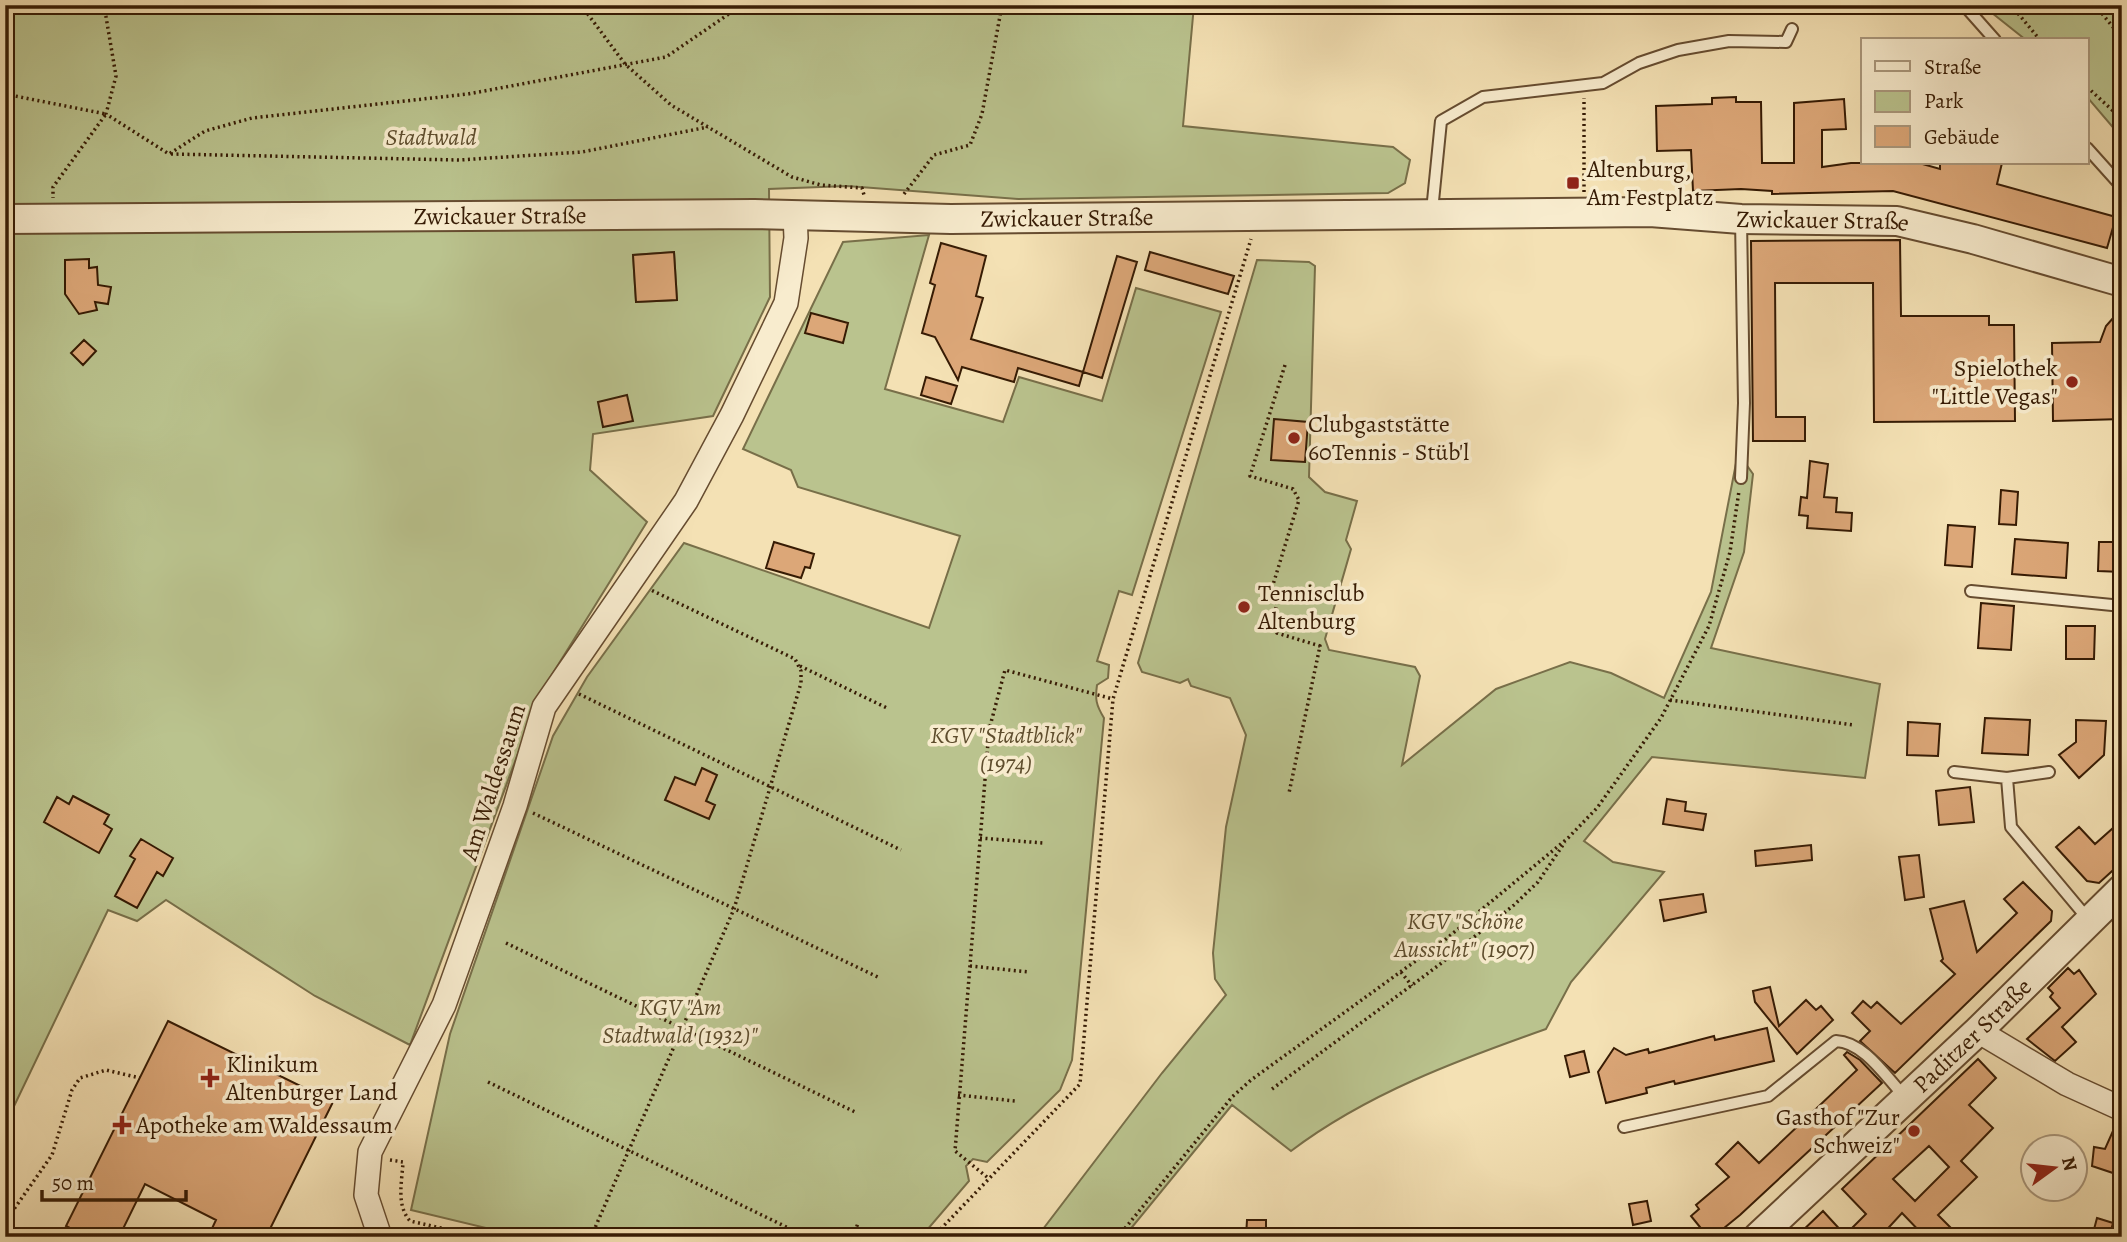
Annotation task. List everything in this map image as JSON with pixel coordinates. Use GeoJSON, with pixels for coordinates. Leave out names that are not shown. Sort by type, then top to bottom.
{"type":"FeatureCollection","features":[{"type":"Feature","properties":{"kind":"street","name":"Zwickauer Straße"},"geometry":{"type":"LineString","coordinates":[[5,219],[795,215],[1258,217],[1650,212],[1741,219],[1897,221],[1973,239],[2122,282]]}},
{"type":"Feature","properties":{"kind":"street","name":"Am Waldessaum"},"geometry":{"type":"LineString","coordinates":[[380,1237],[366,1195],[370,1152],[444,1005],[514,806],[544,707],[687,501],[786,303],[796,238],[795,215]]}},
{"type":"Feature","properties":{"kind":"street","name":"Paditzer Straße"},"geometry":{"type":"LineString","coordinates":[[1758,1237],[1978,1031],[2122,889]]}},
{"type":"Feature","properties":{"kind":"street"},"geometry":{"type":"LineString","coordinates":[[1978,1031],[2067,1084],[2122,1109]]}},
{"type":"Feature","properties":{"kind":"lane"},"geometry":{"type":"LineString","coordinates":[[1964,5],[1993,38]]}},
{"type":"Feature","properties":{"kind":"lane"},"geometry":{"type":"LineString","coordinates":[[1432,214],[1441,121],[1483,97],[1603,83],[1639,64],[1678,50],[1729,41],[1786,42],[1792,29]]}},
{"type":"Feature","properties":{"kind":"lane"},"geometry":{"type":"LineString","coordinates":[[2088,149],[2122,187]]}},
{"type":"Feature","properties":{"kind":"lane"},"geometry":{"type":"LineString","coordinates":[[1741,219],[1744,403],[1741,478]]}},
{"type":"Feature","properties":{"kind":"lane"},"geometry":{"type":"LineString","coordinates":[[1971,591],[2122,606]]}},
{"type":"Feature","properties":{"kind":"lane"},"geometry":{"type":"LineString","coordinates":[[1954,772],[2007,778],[2049,772]]}},
{"type":"Feature","properties":{"kind":"lane"},"geometry":{"type":"LineString","coordinates":[[2007,778],[2011,827],[2089,921]]}},
{"type":"Feature","properties":{"kind":"lane"},"geometry":{"type":"LineString","coordinates":[[1624,1126],[1768,1096],[1836,1041],[1850,1041],[1861,1049],[1906,1098]]}},
{"type":"Feature","properties":{"kind":"path"},"geometry":{"type":"LineString","coordinates":[[54,219],[53,187],[106,114],[116,76],[104,5]]}},
{"type":"Feature","properties":{"kind":"path"},"geometry":{"type":"LineString","coordinates":[[580,5],[625,64],[652,91],[792,177],[821,185],[862,188],[869,215]]}},
{"type":"Feature","properties":{"kind":"path"},"geometry":{"type":"LineString","coordinates":[[169,154],[205,131],[251,118],[468,94],[666,57],[743,5]]}},
{"type":"Feature","properties":{"kind":"path"},"geometry":{"type":"LineString","coordinates":[[901,216],[902,196],[934,155],[970,145],[982,114],[1002,5]]}},
{"type":"Feature","properties":{"kind":"path"},"geometry":{"type":"LineString","coordinates":[[2011,5],[2038,38]]}},
{"type":"Feature","properties":{"kind":"path"},"geometry":{"type":"LineString","coordinates":[[2095,5],[2122,38]]}},
{"type":"Feature","properties":{"kind":"path"},"geometry":{"type":"LineString","coordinates":[[1584,85],[1584,212]]}},
{"type":"Feature","properties":{"kind":"path"},"geometry":{"type":"LineString","coordinates":[[2088,88],[2122,119]]}},
{"type":"Feature","properties":{"kind":"path"},"geometry":{"type":"LineString","coordinates":[[5,94],[106,114],[169,154],[224,153],[459,160],[582,152],[708,127]]}},
{"type":"Feature","properties":{"kind":"path"},"geometry":{"type":"LineString","coordinates":[[933,1237],[987,1177],[1080,1084],[1113,699],[1258,217]]}},
{"type":"Feature","properties":{"kind":"path"},"geometry":{"type":"LineString","coordinates":[[1284,365],[1250,477],[1293,489],[1299,500],[1272,588],[1277,605],[1271,623],[1277,633],[1320,646],[1289,793]]}},
{"type":"Feature","properties":{"kind":"path"},"geometry":{"type":"LineString","coordinates":[[1272,1089],[1412,986],[1514,905],[1538,882],[1568,838],[1620,780],[1670,700],[1709,626],[1730,552],[1741,478]]}},
{"type":"Feature","properties":{"kind":"path"},"geometry":{"type":"LineString","coordinates":[[632,580],[790,656],[799,665],[889,709]]}},
{"type":"Feature","properties":{"kind":"path"},"geometry":{"type":"LineString","coordinates":[[591,1237],[734,909],[801,683],[799,665]]}},
{"type":"Feature","properties":{"kind":"path"},"geometry":{"type":"LineString","coordinates":[[987,1177],[955,1150],[989,730],[1005,670],[1113,699]]}},
{"type":"Feature","properties":{"kind":"path"},"geometry":{"type":"LineString","coordinates":[[562,678],[577,693],[901,850]]}},
{"type":"Feature","properties":{"kind":"path"},"geometry":{"type":"LineString","coordinates":[[1670,700],[1854,725]]}},
{"type":"Feature","properties":{"kind":"path"},"geometry":{"type":"LineString","coordinates":[[514,806],[880,978]]}},
{"type":"Feature","properties":{"kind":"path"},"geometry":{"type":"LineString","coordinates":[[980,838],[1043,843]]}},
{"type":"Feature","properties":{"kind":"path"},"geometry":{"type":"LineString","coordinates":[[1118,1237],[1232,1097],[1278,1059],[1401,972],[1568,838]]}},
{"type":"Feature","properties":{"kind":"path"},"geometry":{"type":"LineString","coordinates":[[506,943],[855,1112]]}},
{"type":"Feature","properties":{"kind":"path"},"geometry":{"type":"LineString","coordinates":[[970,966],[1029,972]]}},
{"type":"Feature","properties":{"kind":"path"},"geometry":{"type":"LineString","coordinates":[[1401,972],[1412,986]]}},
{"type":"Feature","properties":{"kind":"path"},"geometry":{"type":"LineString","coordinates":[[5,1222],[52,1154],[72,1090],[80,1078],[92,1071],[106,1070],[140,1078]]}},
{"type":"Feature","properties":{"kind":"path"},"geometry":{"type":"LineString","coordinates":[[488,1082],[807,1237]]}},
{"type":"Feature","properties":{"kind":"path"},"geometry":{"type":"LineString","coordinates":[[958,1095],[1015,1101]]}},
{"type":"Feature","properties":{"kind":"path"},"geometry":{"type":"LineString","coordinates":[[387,1159],[403,1162],[401,1204],[403,1213],[410,1221],[481,1237]]}},
{"type":"Feature","properties":{"kind":"path"},"geometry":{"type":"LineString","coordinates":[[853,1237],[858,1223]]}},
{"type":"Feature","properties":{"kind":"green space","name":"Stadtwald"},"geometry":{"type":"Polygon","coordinates":[[[5,5],[1194,5],[1183,126],[1393,147],[1410,160],[1405,183],[1388,193],[1018,199],[847,186],[769,189],[770,297],[713,416],[593,434],[590,470],[647,522],[540,694],[410,1045],[315,996],[166,900],[137,921],[108,910],[5,1125],[5,5]],[[674,252],[633,255],[636,302],[677,300],[674,252]]]}},
{"type":"Feature","properties":{"kind":"green space"},"geometry":{"type":"Polygon","coordinates":[[[1982,5],[2122,5],[2122,138],[2088,98],[2088,38],[2023,38],[1982,5]]]}},
{"type":"Feature","properties":{"kind":"green space"},"geometry":{"type":"Polygon","coordinates":[[[929,235],[885,389],[1003,422],[1019,377],[1102,401],[1136,288],[1221,312],[1132,595],[1119,591],[1097,661],[1109,665],[1108,678],[1097,685],[1096,690],[1099,709],[1104,718],[1072,1060],[1060,1090],[987,1162],[973,1159],[966,1166],[969,1181],[921,1237],[524,1237],[411,1210],[450,1034],[553,736],[587,677],[684,543],[929,628],[960,536],[798,487],[791,470],[743,449],[843,242],[929,235]]]}},
{"type":"Feature","properties":{"kind":"green space","name":"KGV \"Schöne Aussicht\" (1907)"},"geometry":{"type":"Polygon","coordinates":[[[1257,260],[1309,262],[1315,266],[1309,477],[1325,492],[1357,501],[1346,540],[1351,549],[1325,639],[1329,650],[1415,667],[1420,676],[1402,765],[1496,689],[1570,662],[1611,673],[1664,698],[1711,592],[1738,453],[1753,474],[1744,552],[1711,648],[1880,684],[1865,778],[1652,757],[1584,841],[1613,862],[1664,872],[1571,982],[1546,1029],[1414,1080],[1350,1112],[1291,1151],[1232,1105],[1124,1237],[1037,1237],[1162,1073],[1226,995],[1215,979],[1213,953],[1226,827],[1246,735],[1230,698],[1191,686],[1188,679],[1180,683],[1142,672],[1138,663],[1257,260]]]}},
{"type":"Feature","properties":{"kind":"building"},"geometry":{"type":"Polygon","coordinates":[[[1736,97],[1736,102],[1761,102],[1762,163],[1794,163],[1794,103],[1844,99],[1846,129],[1822,130],[1822,167],[1851,163],[1922,164],[1940,169],[1940,164],[2002,164],[1997,184],[2116,217],[2107,248],[1893,191],[1772,194],[1772,191],[1741,189],[1693,191],[1691,150],[1657,151],[1656,106],[1712,104],[1712,98],[1736,97]]]}},
{"type":"Feature","properties":{"kind":"building"},"geometry":{"type":"Polygon","coordinates":[[[1900,240],[1901,316],[1989,316],[1989,325],[2014,325],[2015,421],[1874,422],[1873,283],[1775,283],[1776,417],[1805,417],[1805,441],[1753,441],[1751,241],[1900,240]]]}},
{"type":"Feature","properties":{"kind":"building"},"geometry":{"type":"Polygon","coordinates":[[[941,243],[986,256],[976,296],[983,298],[971,339],[1083,372],[1079,386],[1018,368],[1014,382],[962,367],[958,380],[935,337],[922,333],[935,285],[930,283],[941,243]]]}},
{"type":"Feature","properties":{"kind":"building"},"geometry":{"type":"Polygon","coordinates":[[[674,252],[677,300],[636,302],[633,255],[674,252]]]}},
{"type":"Feature","properties":{"kind":"building"},"geometry":{"type":"Polygon","coordinates":[[[1150,252],[1234,276],[1228,294],[1145,270],[1150,252]]]}},
{"type":"Feature","properties":{"kind":"building"},"geometry":{"type":"Polygon","coordinates":[[[1117,256],[1137,262],[1102,378],[1083,372],[1117,256]]]}},
{"type":"Feature","properties":{"kind":"building"},"geometry":{"type":"Polygon","coordinates":[[[89,259],[89,268],[97,267],[98,285],[111,287],[108,304],[95,302],[97,310],[79,314],[65,294],[65,260],[89,259]]]}},
{"type":"Feature","properties":{"kind":"building"},"geometry":{"type":"Polygon","coordinates":[[[2122,308],[2122,419],[2053,421],[2052,343],[2100,342],[2106,326],[2122,308]]]}},
{"type":"Feature","properties":{"kind":"building"},"geometry":{"type":"Polygon","coordinates":[[[811,313],[848,323],[843,343],[805,333],[811,313]]]}},
{"type":"Feature","properties":{"kind":"building"},"geometry":{"type":"Polygon","coordinates":[[[84,340],[96,351],[83,365],[71,353],[84,340]]]}},
{"type":"Feature","properties":{"kind":"building"},"geometry":{"type":"Polygon","coordinates":[[[926,377],[957,386],[951,404],[921,395],[926,377]]]}},
{"type":"Feature","properties":{"kind":"building"},"geometry":{"type":"Polygon","coordinates":[[[627,395],[633,421],[603,427],[598,402],[627,395]]]}},
{"type":"Feature","properties":{"kind":"building"},"geometry":{"type":"Polygon","coordinates":[[[1274,419],[1308,422],[1305,462],[1271,460],[1274,419]]]}},
{"type":"Feature","properties":{"kind":"building"},"geometry":{"type":"Polygon","coordinates":[[[1810,461],[1828,464],[1824,497],[1837,498],[1836,512],[1852,513],[1851,531],[1807,528],[1808,516],[1799,515],[1801,497],[1807,498],[1810,461]]]}},
{"type":"Feature","properties":{"kind":"building"},"geometry":{"type":"Polygon","coordinates":[[[2001,490],[2018,492],[2016,525],[1999,524],[2001,490]]]}},
{"type":"Feature","properties":{"kind":"building"},"geometry":{"type":"Polygon","coordinates":[[[1948,525],[1975,527],[1972,567],[1945,565],[1948,525]]]}},
{"type":"Feature","properties":{"kind":"building"},"geometry":{"type":"Polygon","coordinates":[[[2015,539],[2068,543],[2066,578],[2012,574],[2015,539]]]}},
{"type":"Feature","properties":{"kind":"building"},"geometry":{"type":"Polygon","coordinates":[[[774,542],[814,554],[810,568],[805,567],[801,578],[766,568],[774,542]]]}},
{"type":"Feature","properties":{"kind":"building"},"geometry":{"type":"Polygon","coordinates":[[[2099,542],[2122,542],[2122,572],[2098,571],[2099,542]]]}},
{"type":"Feature","properties":{"kind":"building"},"geometry":{"type":"Polygon","coordinates":[[[1981,603],[2014,606],[2011,650],[1978,648],[1981,603]]]}},
{"type":"Feature","properties":{"kind":"building"},"geometry":{"type":"Polygon","coordinates":[[[2066,626],[2095,626],[2094,659],[2066,659],[2066,626]]]}},
{"type":"Feature","properties":{"kind":"building"},"geometry":{"type":"Polygon","coordinates":[[[1985,718],[2030,720],[2028,755],[1982,753],[1985,718]]]}},
{"type":"Feature","properties":{"kind":"building"},"geometry":{"type":"Polygon","coordinates":[[[2076,720],[2106,721],[2104,755],[2079,778],[2059,755],[2076,742],[2076,720]]]}},
{"type":"Feature","properties":{"kind":"building"},"geometry":{"type":"Polygon","coordinates":[[[1908,722],[1940,724],[1938,756],[1907,755],[1908,722]]]}},
{"type":"Feature","properties":{"kind":"building"},"geometry":{"type":"Polygon","coordinates":[[[702,768],[717,775],[706,801],[715,805],[709,819],[665,800],[675,777],[695,785],[702,768]]]}},
{"type":"Feature","properties":{"kind":"building"},"geometry":{"type":"Polygon","coordinates":[[[1970,787],[1974,822],[1939,825],[1936,791],[1970,787]]]}},
{"type":"Feature","properties":{"kind":"building"},"geometry":{"type":"Polygon","coordinates":[[[73,796],[109,815],[104,824],[112,829],[99,853],[44,822],[57,797],[69,804],[73,796]]]}},
{"type":"Feature","properties":{"kind":"building"},"geometry":{"type":"Polygon","coordinates":[[[1667,799],[1686,802],[1685,811],[1706,814],[1703,830],[1663,824],[1667,799]]]}},
{"type":"Feature","properties":{"kind":"building"},"geometry":{"type":"Polygon","coordinates":[[[2122,820],[2122,862],[2099,883],[2087,881],[2056,847],[2079,827],[2095,844],[2122,820]]]}},
{"type":"Feature","properties":{"kind":"building"},"geometry":{"type":"Polygon","coordinates":[[[141,839],[173,858],[163,876],[157,872],[137,908],[115,896],[135,859],[130,856],[141,839]]]}},
{"type":"Feature","properties":{"kind":"building"},"geometry":{"type":"Polygon","coordinates":[[[1811,845],[1812,860],[1756,866],[1755,851],[1811,845]]]}},
{"type":"Feature","properties":{"kind":"building"},"geometry":{"type":"Polygon","coordinates":[[[1919,855],[1924,897],[1905,900],[1899,857],[1919,855]]]}},
{"type":"Feature","properties":{"kind":"building"},"geometry":{"type":"Polygon","coordinates":[[[2023,882],[2052,911],[2051,921],[1895,1073],[1860,1041],[1870,1031],[1852,1013],[1863,1001],[1871,1008],[1877,1002],[1901,1024],[1955,974],[1941,961],[1943,959],[1930,909],[1964,901],[1977,952],[2017,913],[2004,899],[2023,882]]]}},
{"type":"Feature","properties":{"kind":"building"},"geometry":{"type":"Polygon","coordinates":[[[1703,894],[1706,912],[1664,921],[1660,900],[1703,894]]]}},
{"type":"Feature","properties":{"kind":"building"},"geometry":{"type":"Polygon","coordinates":[[[2068,968],[2074,974],[2079,970],[2096,994],[2062,1027],[2076,1042],[2055,1061],[2027,1039],[2060,1008],[2050,997],[2053,993],[2048,988],[2068,968]]]}},
{"type":"Feature","properties":{"kind":"building"},"geometry":{"type":"Polygon","coordinates":[[[1770,987],[1779,1026],[1806,1000],[1816,1010],[1821,1006],[1833,1020],[1797,1054],[1755,1002],[1753,991],[1770,987]]]}},
{"type":"Feature","properties":{"kind":"building"},"geometry":{"type":"Polygon","coordinates":[[[168,1021],[333,1102],[266,1237],[208,1237],[216,1220],[145,1184],[119,1237],[87,1237],[66,1226],[168,1021]]]}},
{"type":"Feature","properties":{"kind":"building"},"geometry":{"type":"Polygon","coordinates":[[[1767,1028],[1774,1061],[1646,1088],[1647,1093],[1606,1103],[1598,1072],[1614,1048],[1626,1055],[1648,1049],[1649,1053],[1714,1036],[1715,1040],[1767,1028]]]}},
{"type":"Feature","properties":{"kind":"building"},"geometry":{"type":"Polygon","coordinates":[[[1584,1051],[1589,1072],[1570,1077],[1565,1056],[1584,1051]]]}},
{"type":"Feature","properties":{"kind":"building"},"geometry":{"type":"Polygon","coordinates":[[[1847,1052],[1860,1060],[1882,1083],[1740,1215],[1713,1237],[1708,1237],[1691,1216],[1699,1209],[1696,1205],[1729,1177],[1716,1164],[1738,1142],[1759,1163],[1857,1070],[1844,1055],[1847,1052]]]}},
{"type":"Feature","properties":{"kind":"building"},"geometry":{"type":"Polygon","coordinates":[[[1978,1059],[1996,1078],[1969,1105],[1993,1128],[1961,1161],[1977,1177],[1938,1215],[1960,1237],[1925,1237],[1902,1213],[1880,1237],[1796,1237],[1823,1211],[1845,1235],[1866,1214],[1842,1189],[1978,1059]],[[1929,1146],[1893,1179],[1915,1201],[1949,1167],[1929,1146]]]}},
{"type":"Feature","properties":{"kind":"building"},"geometry":{"type":"Polygon","coordinates":[[[2117,1122],[2122,1123],[2122,1176],[2092,1166],[2094,1147],[2105,1149],[2117,1122]]]}},
{"type":"Feature","properties":{"kind":"building"},"geometry":{"type":"Polygon","coordinates":[[[1647,1201],[1651,1221],[1633,1225],[1629,1204],[1647,1201]]]}},
{"type":"Feature","properties":{"kind":"building"},"geometry":{"type":"Polygon","coordinates":[[[2097,1218],[2113,1223],[2109,1237],[2092,1237],[2097,1218]]]}},
{"type":"Feature","properties":{"kind":"building"},"geometry":{"type":"Polygon","coordinates":[[[1247,1220],[1266,1220],[1266,1237],[1246,1237],[1247,1220]]]}},
{"type":"Feature","properties":{"kind":"place","name":"Altenburg, Am Festplatz"},"geometry":{"type":"Point","coordinates":[1573,183]}},
{"type":"Feature","properties":{"kind":"place","name":"Spielothek \"Little Vegas\""},"geometry":{"type":"Point","coordinates":[2072,382]}},
{"type":"Feature","properties":{"kind":"place","name":"Clubgaststätte 60Tennis - Stüb'l"},"geometry":{"type":"Point","coordinates":[1294,438]}},
{"type":"Feature","properties":{"kind":"place","name":"Tennisclub Altenburg"},"geometry":{"type":"Point","coordinates":[1244,607]}},
{"type":"Feature","properties":{"kind":"place","name":"Klinikum Altenburger Land"},"geometry":{"type":"Point","coordinates":[210,1078]}},
{"type":"Feature","properties":{"kind":"place","name":"Apotheke am Waldessaum"},"geometry":{"type":"Point","coordinates":[122,1125]}},
{"type":"Feature","properties":{"kind":"place","name":"Gasthof \"Zur Schweiz\""},"geometry":{"type":"Point","coordinates":[1914,1131]}},
{"type":"Feature","properties":{"kind":"park label","name":"KGV \"Stadtblick\" (1974)"},"geometry":{"type":"Point","coordinates":[1006,749]}},
{"type":"Feature","properties":{"kind":"park label","name":"KGV \"Am Stadtwald (1932)\""},"geometry":{"type":"Point","coordinates":[680,1021]}}]}
